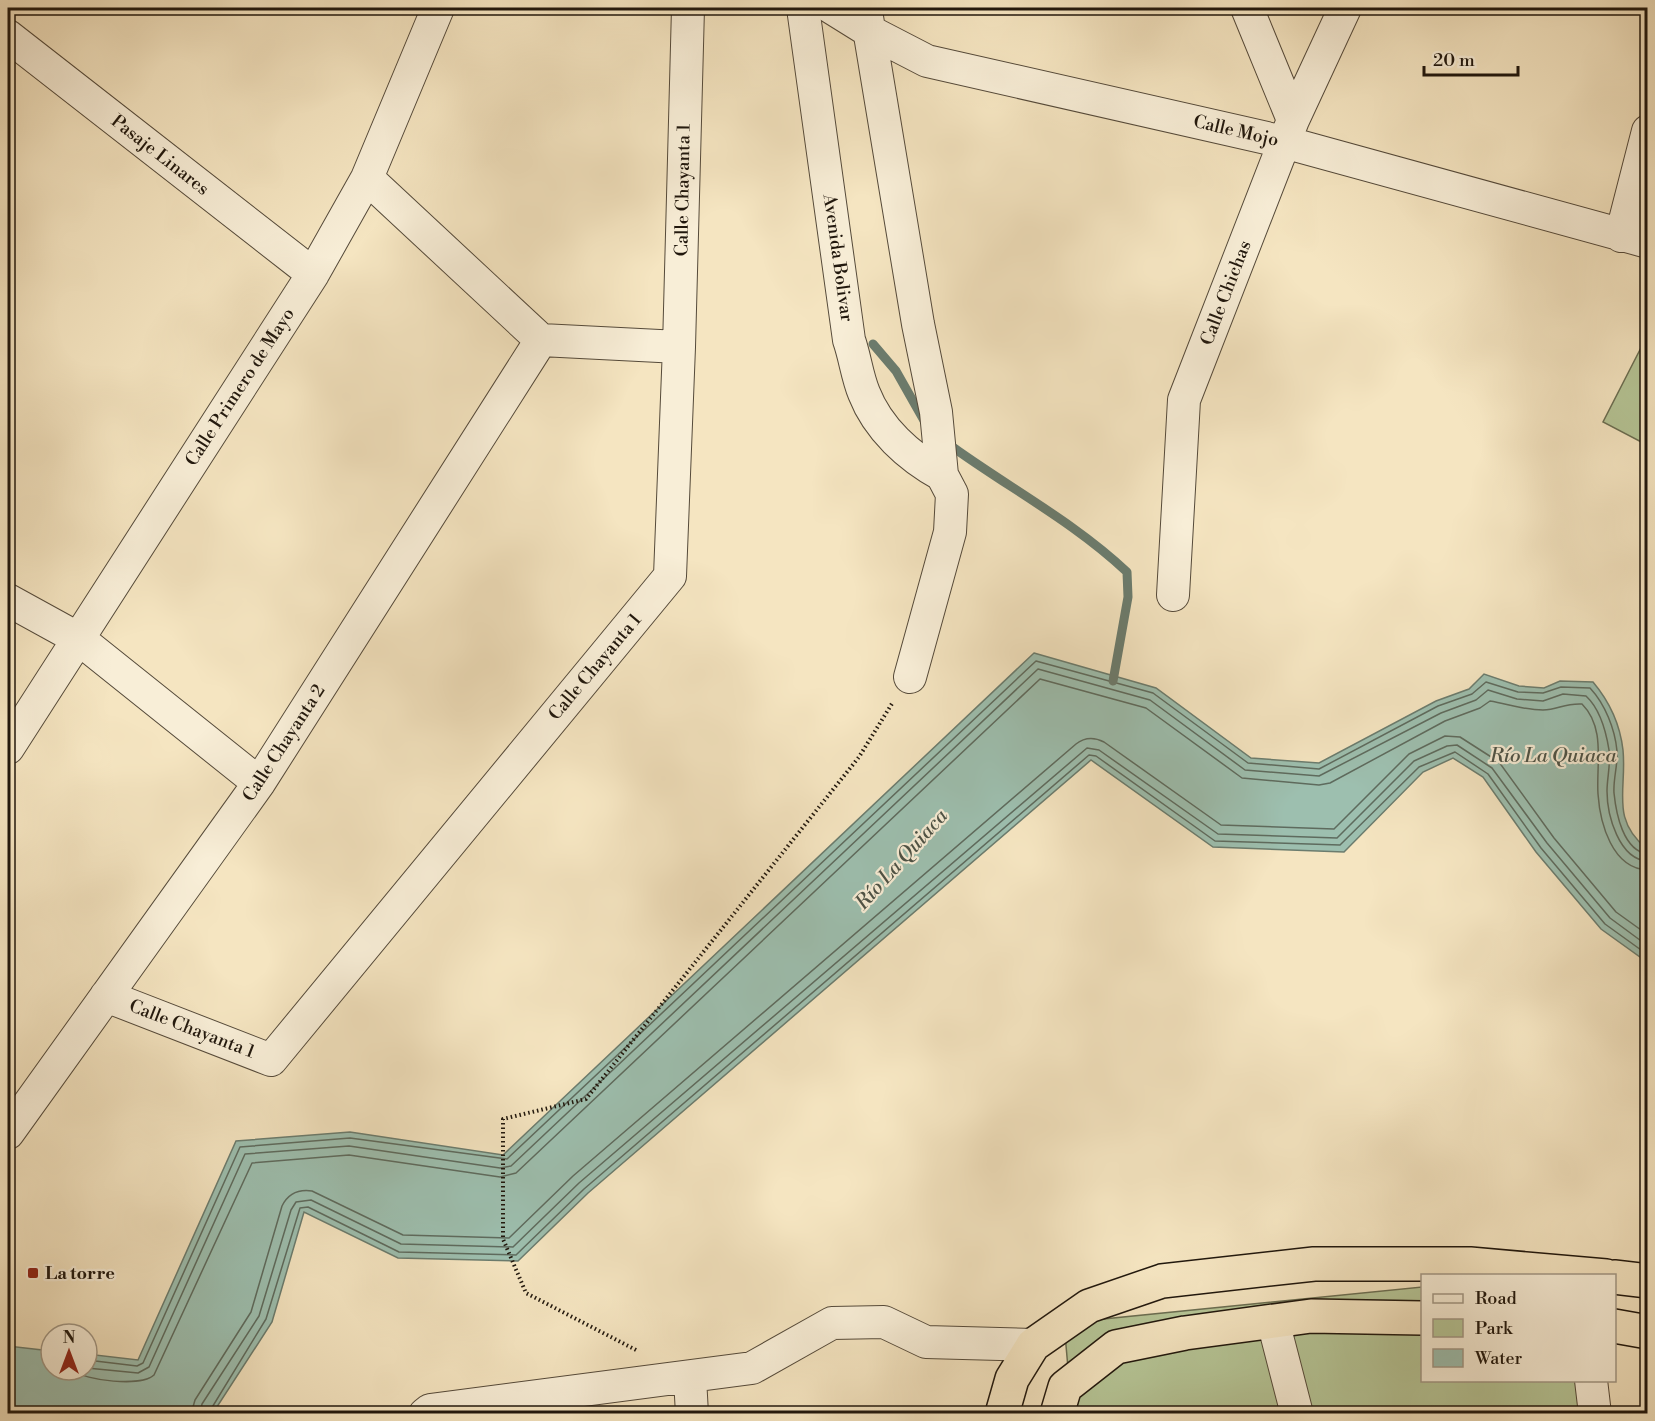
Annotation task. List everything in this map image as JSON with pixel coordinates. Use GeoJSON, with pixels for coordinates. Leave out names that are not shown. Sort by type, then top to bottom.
{"type":"FeatureCollection","features":[{"type":"Feature","properties":{"kind":"highway"},"geometry":{"type":"LineString","coordinates":[[1002,1413],[1012,1379],[1032,1345],[1089,1306],[1162,1281],[1314,1264],[1470,1264],[1588,1274]]}},
{"type":"Feature","properties":{"kind":"highway"},"geometry":{"type":"LineString","coordinates":[[1616,1277],[1647,1281]]}},
{"type":"Feature","properties":{"kind":"highway"},"geometry":{"type":"LineString","coordinates":[[1057,1413],[1065,1387],[1116,1347],[1185,1332],[1311,1316],[1421,1318]]}},
{"type":"Feature","properties":{"kind":"highway"},"geometry":{"type":"LineString","coordinates":[[1616,1326],[1647,1332]]}},
{"type":"Feature","properties":{"kind":"street","name":"Calle Primero de Mayo"},"geometry":{"type":"LineString","coordinates":[[8,748],[313,274],[367,178],[438,8]]}},
{"type":"Feature","properties":{"kind":"street","name":"Calle Chayanta 1"},"geometry":{"type":"LineString","coordinates":[[106,996],[271,1060],[670,576],[680,347],[688,8]]}},
{"type":"Feature","properties":{"kind":"street","name":"Avenida Bolivar"},"geometry":{"type":"LineString","coordinates":[[803,8],[849,340],[864,393],[882,426],[922,464],[942,475]]}},
{"type":"Feature","properties":{"kind":"street","name":"Calle Mojo"},"geometry":{"type":"LineString","coordinates":[[832,8],[868,19],[927,61],[1288,131],[1634,239]]}},
{"type":"Feature","properties":{"kind":"street"},"geometry":{"type":"LineString","coordinates":[[1247,8],[1288,131]]}},
{"type":"Feature","properties":{"kind":"street","name":"Calle Chichas"},"geometry":{"type":"LineString","coordinates":[[1173,595],[1184,400],[1288,131],[1345,8]]}},
{"type":"Feature","properties":{"kind":"street"},"geometry":{"type":"LineString","coordinates":[[868,19],[918,324],[936,412],[942,475],[952,494],[950,532],[910,676]]}},
{"type":"Feature","properties":{"kind":"street","name":"Pasaje Linares"},"geometry":{"type":"LineString","coordinates":[[8,36],[313,274]]}},
{"type":"Feature","properties":{"kind":"street"},"geometry":{"type":"LineString","coordinates":[[1634,239],[1647,132]]}},
{"type":"Feature","properties":{"kind":"street"},"geometry":{"type":"LineString","coordinates":[[367,178],[541,340],[680,347]]}},
{"type":"Feature","properties":{"kind":"street","name":"Calle Chayanta 2"},"geometry":{"type":"LineString","coordinates":[[8,1132],[259,783],[541,340]]}},
{"type":"Feature","properties":{"kind":"street"},"geometry":{"type":"LineString","coordinates":[[8,600],[79,639],[259,783]]}},
{"type":"Feature","properties":{"kind":"street"},"geometry":{"type":"LineString","coordinates":[[1273,1321],[1297,1413]]}},
{"type":"Feature","properties":{"kind":"street"},"geometry":{"type":"LineString","coordinates":[[425,1413],[430,1410],[690,1378],[752,1368],[832,1323],[884,1322],[926,1342],[1032,1345]]}},
{"type":"Feature","properties":{"kind":"street"},"geometry":{"type":"LineString","coordinates":[[690,1378],[692,1413]]}},
{"type":"Feature","properties":{"kind":"street"},"geometry":{"type":"LineString","coordinates":[[1591,1382],[1595,1413]]}},
{"type":"Feature","properties":{"kind":"path"},"geometry":{"type":"LineString","coordinates":[[641,1353],[526,1293],[503,1239],[503,1119],[586,1099],[859,757],[910,676]]}},
{"type":"Feature","properties":{"kind":"green space"},"geometry":{"type":"Polygon","coordinates":[[[1647,336],[1648,445],[1603,422],[1647,336]]]}},
{"type":"Feature","properties":{"kind":"green space"},"geometry":{"type":"Polygon","coordinates":[[[1421,1287],[1421,1382],[1592,1382],[1596,1413],[1072,1413],[1064,1323],[1421,1287]]]}},
{"type":"Feature","properties":{"kind":"water","name":"Río La Quiaca"},"geometry":{"type":"Polygon","coordinates":[[[1034,653],[1156,688],[1251,758],[1319,763],[1436,701],[1469,689],[1484,674],[1519,686],[1544,688],[1560,681],[1593,682],[1613,713],[1622,740],[1624,815],[1636,838],[1647,849],[1647,962],[1601,929],[1536,852],[1483,777],[1453,758],[1423,772],[1344,852],[1213,847],[1091,760],[588,1193],[518,1261],[398,1258],[304,1212],[272,1322],[213,1413],[8,1413],[8,1346],[39,1350],[39,1382],[99,1382],[99,1355],[138,1360],[236,1141],[350,1132],[503,1155],[1034,653]]]}},
{"type":"Feature","properties":{"kind":"waterway"},"geometry":{"type":"LineString","coordinates":[[873,344],[896,371],[926,424]]}},
{"type":"Feature","properties":{"kind":"waterway"},"geometry":{"type":"LineString","coordinates":[[947,443],[1062,520],[1127,572],[1128,597],[1113,681]]}},
{"type":"Feature","properties":{"kind":"place","name":"La torre"},"geometry":{"type":"Point","coordinates":[33,1273]}}]}
